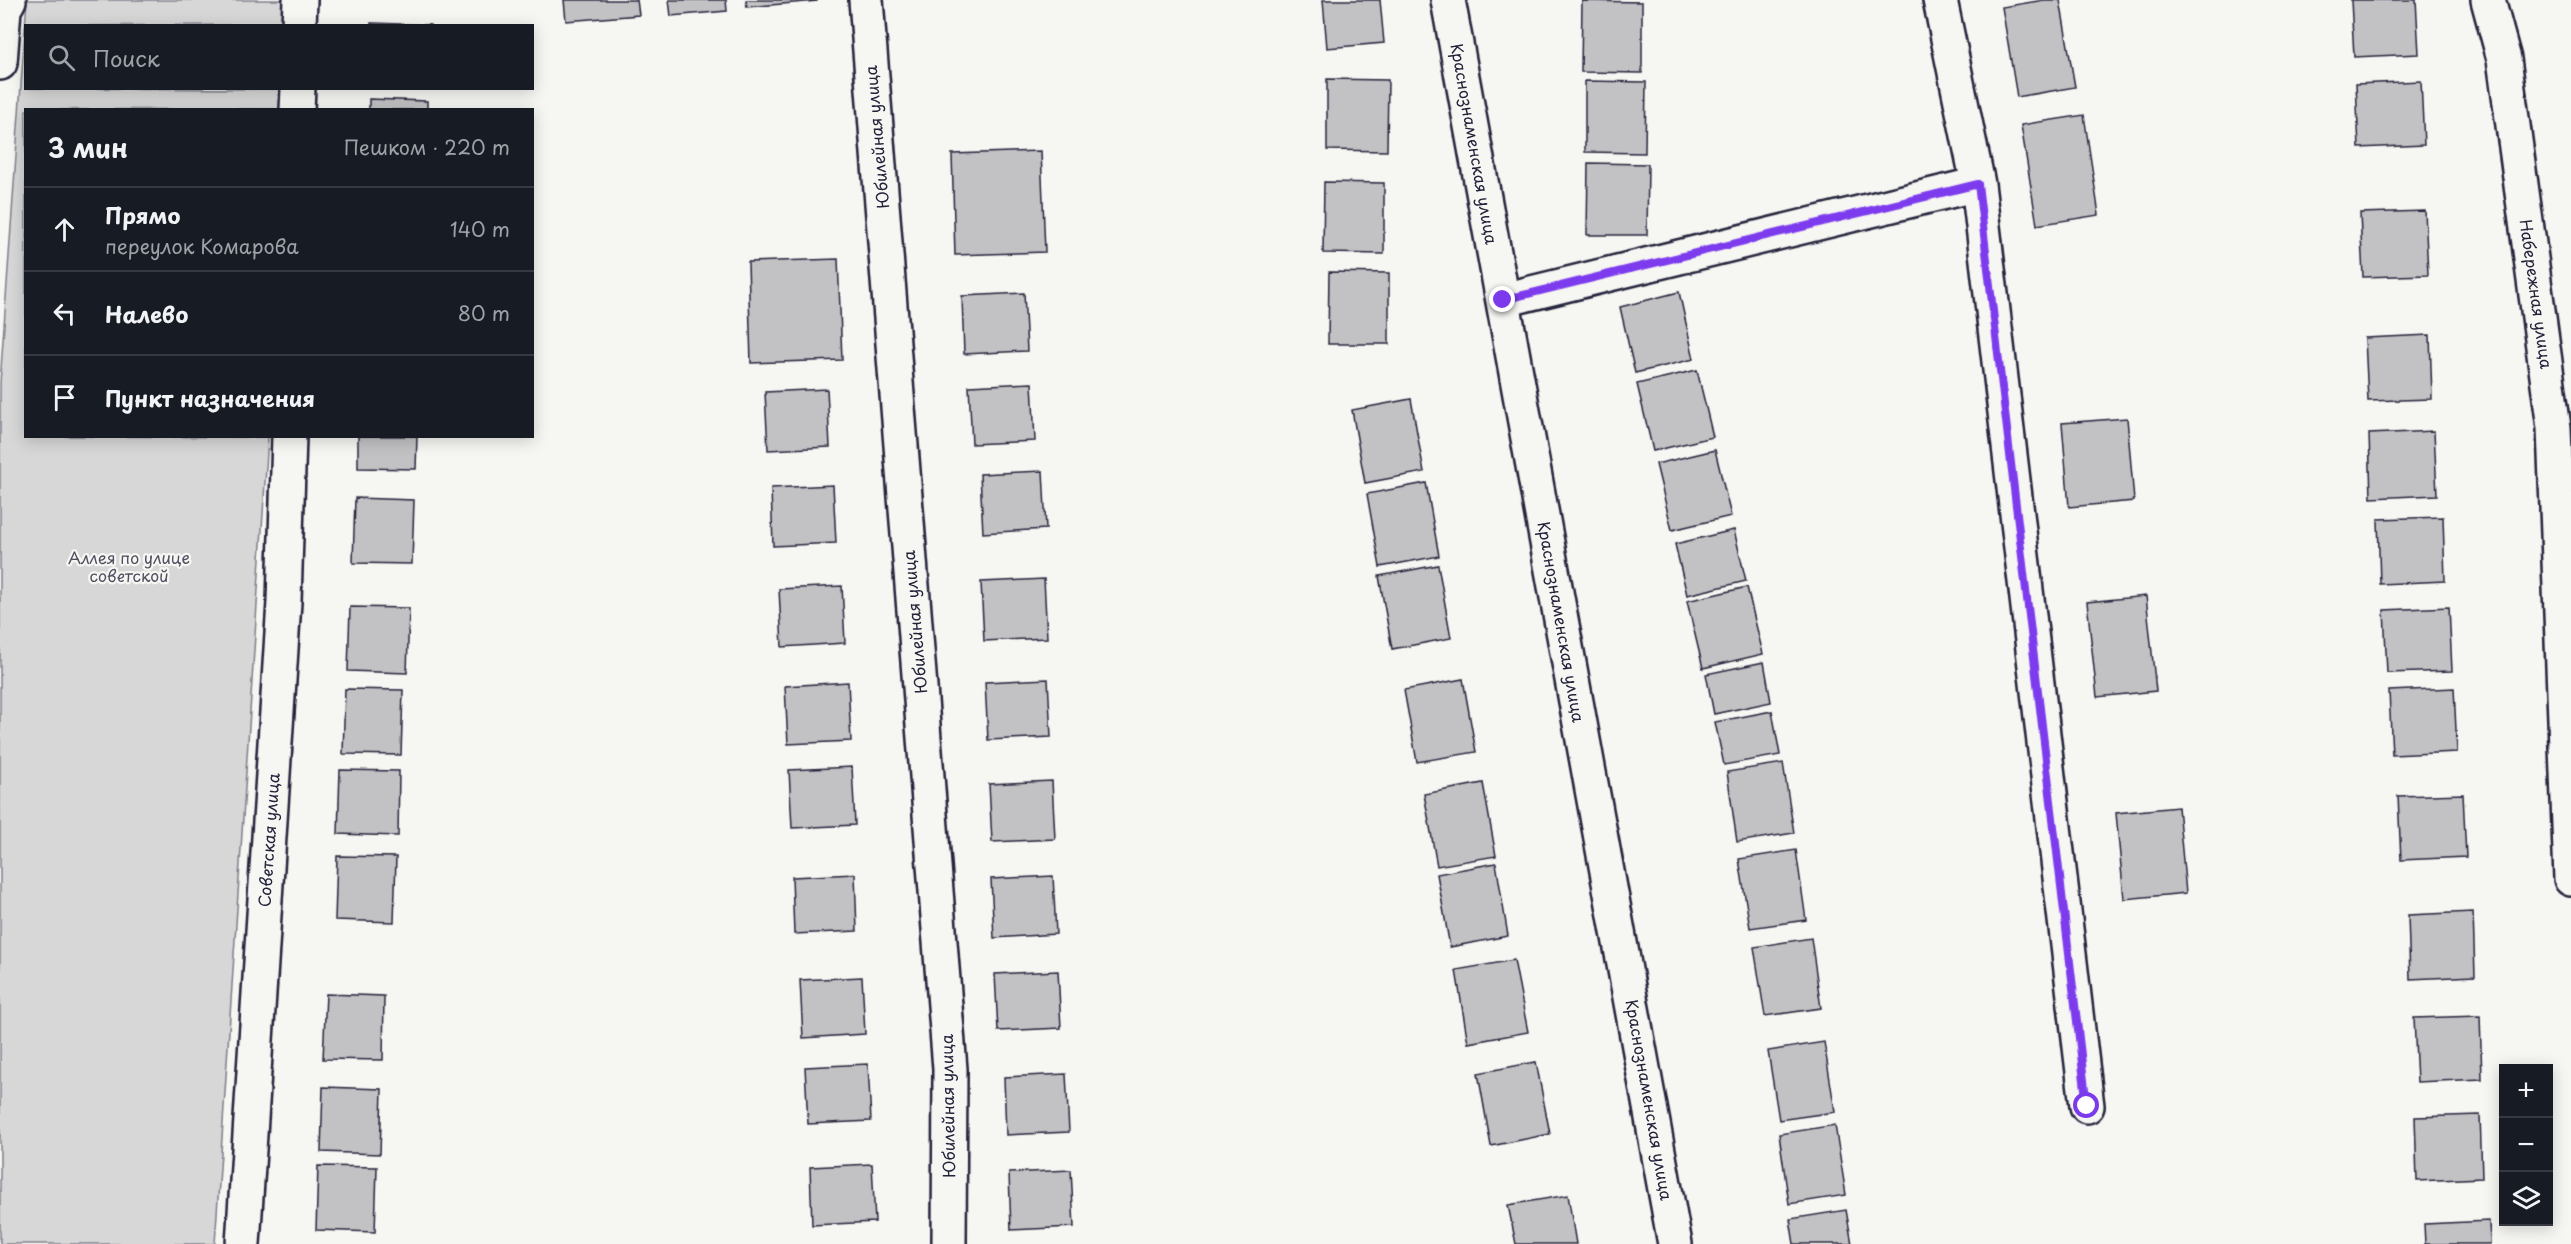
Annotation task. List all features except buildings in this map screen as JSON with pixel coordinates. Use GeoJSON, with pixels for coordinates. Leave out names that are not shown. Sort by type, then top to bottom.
{"type":"FeatureCollection","features":[{"type":"Feature","properties":{"kind":"street"},"geometry":{"type":"LineString","coordinates":[[0,63],[4,9],[9,0]]}},
{"type":"Feature","properties":{"kind":"street"},"geometry":{"type":"LineString","coordinates":[[299,24],[300,0]]}},
{"type":"Feature","properties":{"kind":"street","name":"Юбилейная улица"},"geometry":{"type":"LineString","coordinates":[[866,0],[950,1069],[949,1244]]}},
{"type":"Feature","properties":{"kind":"street","name":"Краснознаменская улица"},"geometry":{"type":"LineString","coordinates":[[1448,0],[1675,1244]]}},
{"type":"Feature","properties":{"kind":"street"},"geometry":{"type":"LineString","coordinates":[[1940,0],[1978,184],[2087,1106]]}},
{"type":"Feature","properties":{"kind":"street","name":"Набережная улица"},"geometry":{"type":"LineString","coordinates":[[2488,0],[2504,59],[2554,428],[2571,879]]}},
{"type":"Feature","properties":{"kind":"street"},"geometry":{"type":"LineString","coordinates":[[297,108],[298,90]]}},
{"type":"Feature","properties":{"kind":"street"},"geometry":{"type":"LineString","coordinates":[[1503,300],[1978,184]]}},
{"type":"Feature","properties":{"kind":"street","name":"Советская улица"},"geometry":{"type":"LineString","coordinates":[[243,1244],[284,602],[288,438]]}},
{"type":"Feature","properties":{"kind":"green space","name":"Аллея по улице советской"},"geometry":{"type":"Polygon","coordinates":[[[27,0],[296,0],[295,24],[25,24],[27,0]]]}},
{"type":"Feature","properties":{"kind":"green space","name":"Аллея по улице советской"},"geometry":{"type":"Polygon","coordinates":[[[24,43],[24,90],[290,90],[289,108],[24,108],[24,438],[268,438],[215,1244],[0,1244],[0,383],[24,43]]]}},
{"type":"Feature","properties":{"kind":"route"},"geometry":{"type":"LineString","coordinates":[[1503,300],[1978,184],[2087,1106]]}}]}
